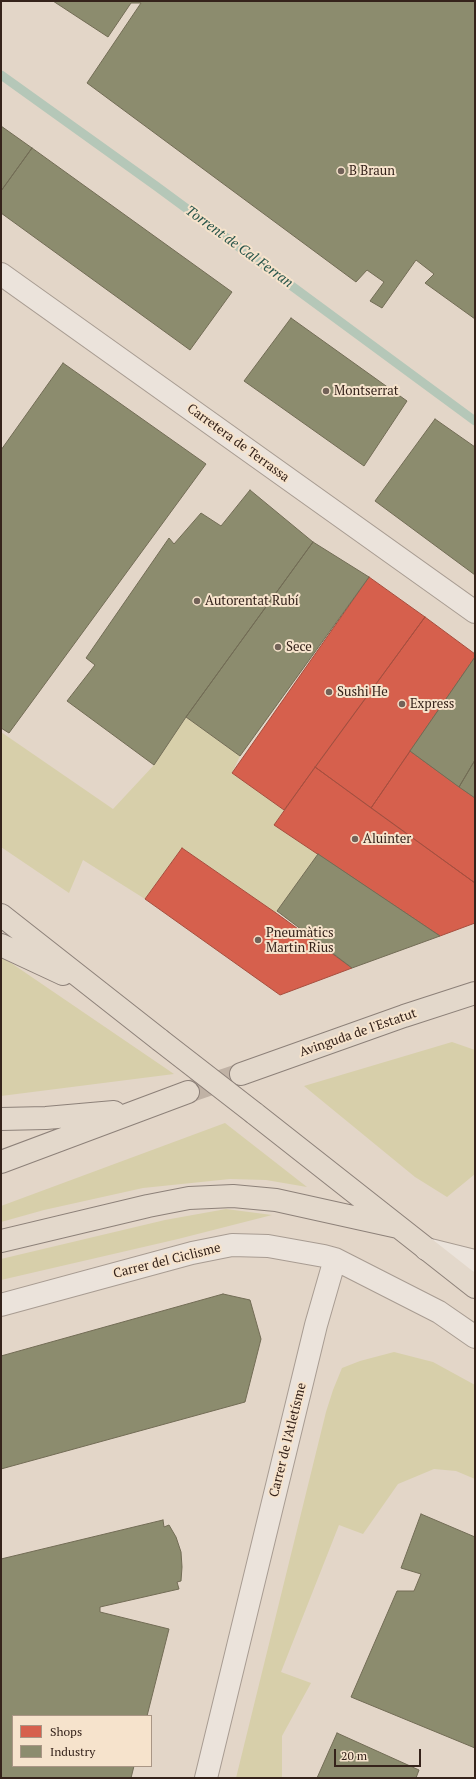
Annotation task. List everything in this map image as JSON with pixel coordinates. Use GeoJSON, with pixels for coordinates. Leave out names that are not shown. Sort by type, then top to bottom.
{"type":"FeatureCollection","features":[{"type":"Feature","properties":{"kind":"main road"},"geometry":{"type":"LineString","coordinates":[[1,915],[475,1287]]}},
{"type":"Feature","properties":{"kind":"main road"},"geometry":{"type":"LineString","coordinates":[[1,945],[92,987]]}},
{"type":"Feature","properties":{"kind":"main road","name":"Avinguda de l'Estatut"},"geometry":{"type":"LineString","coordinates":[[241,1074],[404,1016],[475,993]]}},
{"type":"Feature","properties":{"kind":"main road"},"geometry":{"type":"LineString","coordinates":[[1,1162],[188,1092]]}},
{"type":"Feature","properties":{"kind":"main road"},"geometry":{"type":"LineString","coordinates":[[1,1119],[46,1118],[143,1109]]}},
{"type":"Feature","properties":{"kind":"main road"},"geometry":{"type":"LineString","coordinates":[[1,1241],[148,1206],[189,1198],[233,1196],[276,1200],[398,1227]]}},
{"type":"Feature","properties":{"kind":"street","name":"Carretera de Terrassa"},"geometry":{"type":"LineString","coordinates":[[1,274],[475,612]]}},
{"type":"Feature","properties":{"kind":"street"},"geometry":{"type":"LineString","coordinates":[[1,1124],[46,1118]]}},
{"type":"Feature","properties":{"kind":"street","name":"Carrer del Ciclisme"},"geometry":{"type":"LineString","coordinates":[[1,1305],[192,1253],[232,1245],[268,1246],[335,1259]]}},
{"type":"Feature","properties":{"kind":"street"},"geometry":{"type":"LineString","coordinates":[[426,1249],[475,1262]]}},
{"type":"Feature","properties":{"kind":"street"},"geometry":{"type":"LineString","coordinates":[[335,1259],[439,1312],[475,1337]]}},
{"type":"Feature","properties":{"kind":"street","name":"Carrer de l'Atletísme"},"geometry":{"type":"LineString","coordinates":[[206,1778],[316,1325],[335,1259]]}},
{"type":"Feature","properties":{"kind":"shaded area"},"geometry":{"type":"Polygon","coordinates":[[[186,717],[240,756],[232,773],[284,810],[275,824],[318,854],[276,913],[182,848],[145,899],[83,860],[69,893],[1,847],[1,732],[113,809],[154,765],[186,717]]]}},
{"type":"Feature","properties":{"kind":"shaded area"},"geometry":{"type":"Polygon","coordinates":[[[1,956],[17,967],[174,1074],[1,1096],[1,956]]]}},
{"type":"Feature","properties":{"kind":"shaded area"},"geometry":{"type":"Polygon","coordinates":[[[452,1042],[475,1050],[475,1174],[447,1197],[415,1177],[304,1086],[452,1042]]]}},
{"type":"Feature","properties":{"kind":"shaded area"},"geometry":{"type":"Polygon","coordinates":[[[225,1123],[307,1187],[266,1180],[230,1179],[143,1188],[44,1210],[1,1222],[1,1206],[225,1123]]]}},
{"type":"Feature","properties":{"kind":"shaded area"},"geometry":{"type":"Polygon","coordinates":[[[226,1209],[272,1215],[178,1239],[1,1280],[1,1259],[165,1220],[226,1209]]]}},
{"type":"Feature","properties":{"kind":"shaded area"},"geometry":{"type":"Polygon","coordinates":[[[394,1352],[433,1362],[475,1385],[475,1479],[456,1471],[434,1469],[398,1484],[363,1534],[339,1525],[281,1672],[311,1683],[282,1736],[282,1778],[236,1778],[326,1412],[333,1390],[342,1368],[360,1361],[394,1352]]]}},
{"type":"Feature","properties":{"kind":"building: Shops","name":"Sushi He"},"geometry":{"type":"Polygon","coordinates":[[[369,577],[425,617],[284,810],[232,773],[369,577]]]}},
{"type":"Feature","properties":{"kind":"building: Shops","name":"Express"},"geometry":{"type":"Polygon","coordinates":[[[425,617],[475,654],[475,657],[371,808],[315,767],[425,617]]]}},
{"type":"Feature","properties":{"kind":"building: Shops","name":"Aluinter"},"geometry":{"type":"Polygon","coordinates":[[[410,751],[475,798],[475,883],[371,808],[410,751]]]}},
{"type":"Feature","properties":{"kind":"building: Shops","name":"Aluinter"},"geometry":{"type":"Polygon","coordinates":[[[315,767],[475,883],[475,923],[440,936],[274,825],[315,767]]]}},
{"type":"Feature","properties":{"kind":"building: Shops","name":"Pneumàtics Martin Rius"},"geometry":{"type":"Polygon","coordinates":[[[182,848],[352,968],[280,995],[145,899],[182,848]]]}},
{"type":"Feature","properties":{"kind":"building: Industry","name":"B Braun"},"geometry":{"type":"Polygon","coordinates":[[[53,1],[475,1],[475,319],[425,283],[434,274],[416,260],[382,308],[370,301],[384,282],[367,270],[356,282],[87,83],[141,3],[131,3],[108,37],[53,1]]]}},
{"type":"Feature","properties":{"kind":"building: Industry"},"geometry":{"type":"Polygon","coordinates":[[[1,126],[32,148],[1,191],[1,126]]]}},
{"type":"Feature","properties":{"kind":"building: Industry"},"geometry":{"type":"Polygon","coordinates":[[[32,148],[232,292],[190,350],[1,213],[1,191],[32,148]]]}},
{"type":"Feature","properties":{"kind":"building: Industry","name":"Montserrat"},"geometry":{"type":"Polygon","coordinates":[[[291,318],[407,401],[364,466],[244,381],[291,318]]]}},
{"type":"Feature","properties":{"kind":"building: Industry"},"geometry":{"type":"Polygon","coordinates":[[[63,363],[206,464],[9,733],[1,728],[1,450],[63,363]]]}},
{"type":"Feature","properties":{"kind":"building: Industry"},"geometry":{"type":"Polygon","coordinates":[[[435,419],[475,447],[475,575],[375,501],[435,419]]]}},
{"type":"Feature","properties":{"kind":"building: Industry","name":"Autorentat Rubí"},"geometry":{"type":"Polygon","coordinates":[[[250,490],[313,542],[186,717],[154,765],[67,701],[95,665],[86,658],[169,538],[174,544],[201,513],[221,526],[250,490]]]}},
{"type":"Feature","properties":{"kind":"building: Industry","name":"Sece"},"geometry":{"type":"Polygon","coordinates":[[[313,542],[369,577],[240,756],[186,717],[313,542]]]}},
{"type":"Feature","properties":{"kind":"building: Industry"},"geometry":{"type":"Polygon","coordinates":[[[475,657],[475,760],[459,787],[410,751],[475,657]]]}},
{"type":"Feature","properties":{"kind":"building: Industry"},"geometry":{"type":"Polygon","coordinates":[[[475,760],[475,798],[459,787],[475,760]]]}},
{"type":"Feature","properties":{"kind":"building: Industry"},"geometry":{"type":"Polygon","coordinates":[[[318,854],[440,936],[352,968],[277,911],[318,854]]]}},
{"type":"Feature","properties":{"kind":"building: Industry"},"geometry":{"type":"Polygon","coordinates":[[[223,1294],[250,1300],[261,1339],[245,1402],[1,1469],[1,1356],[223,1294]]]}},
{"type":"Feature","properties":{"kind":"building: Industry"},"geometry":{"type":"Polygon","coordinates":[[[421,1514],[475,1537],[475,1748],[351,1697],[397,1591],[414,1591],[421,1574],[401,1568],[421,1514]]]}},
{"type":"Feature","properties":{"kind":"building: Industry"},"geometry":{"type":"Polygon","coordinates":[[[163,1520],[164,1527],[169,1525],[176,1537],[181,1552],[181,1581],[177,1582],[179,1589],[100,1607],[100,1612],[169,1629],[147,1715],[12,1715],[12,1767],[134,1767],[131,1778],[1,1778],[1,1559],[163,1520]]]}},
{"type":"Feature","properties":{"kind":"building: Industry"},"geometry":{"type":"Polygon","coordinates":[[[337,1733],[419,1770],[416,1778],[317,1778],[337,1733]]]}},
{"type":"Feature","properties":{"kind":"waterway","name":"Torrent de Cal Ferran"},"geometry":{"type":"LineString","coordinates":[[1,75],[156,186],[475,421]]}},
{"type":"Feature","properties":{"kind":"tunnel"},"geometry":{"type":"LineString","coordinates":[[188,1092],[241,1074]]}},
{"type":"Feature","properties":{"kind":"place","name":"B Braun"},"geometry":{"type":"Point","coordinates":[341,171]}},
{"type":"Feature","properties":{"kind":"place","name":"Montserrat"},"geometry":{"type":"Point","coordinates":[326,391]}},
{"type":"Feature","properties":{"kind":"place","name":"Autorentat Rubí"},"geometry":{"type":"Point","coordinates":[197,601]}},
{"type":"Feature","properties":{"kind":"place","name":"Sece"},"geometry":{"type":"Point","coordinates":[278,647]}},
{"type":"Feature","properties":{"kind":"place","name":"Sushi He"},"geometry":{"type":"Point","coordinates":[329,692]}},
{"type":"Feature","properties":{"kind":"place","name":"Express"},"geometry":{"type":"Point","coordinates":[402,704]}},
{"type":"Feature","properties":{"kind":"place","name":"Aluinter"},"geometry":{"type":"Point","coordinates":[355,839]}},
{"type":"Feature","properties":{"kind":"place","name":"Pneumàtics Martin Rius"},"geometry":{"type":"Point","coordinates":[258,940]}}]}
